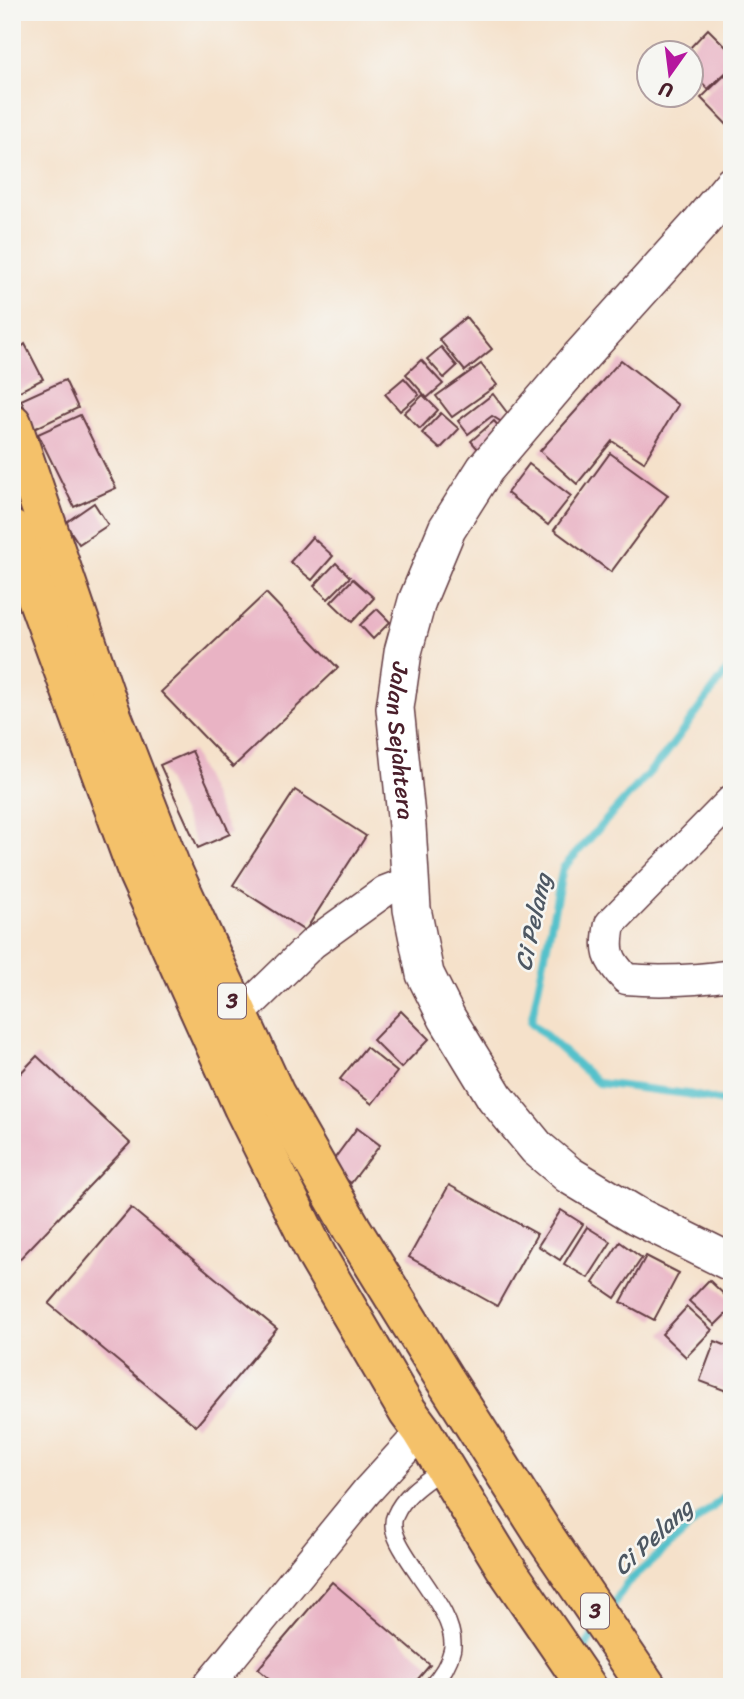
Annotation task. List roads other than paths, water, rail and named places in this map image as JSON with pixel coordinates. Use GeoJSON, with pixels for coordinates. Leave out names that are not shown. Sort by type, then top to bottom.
{"type":"FeatureCollection","features":[{"type":"Feature","properties":{"kind":"main road","name":"3"},"geometry":{"type":"LineString","coordinates":[[12,424],[112,716],[154,870],[239,1016],[275,1094],[352,1229],[544,1535],[647,1687]]}},
{"type":"Feature","properties":{"kind":"main road","name":"3"},"geometry":{"type":"LineString","coordinates":[[12,530],[154,870],[243,1107],[317,1256],[408,1412],[505,1567],[587,1687]]}},
{"type":"Feature","properties":{"kind":"street","name":"Jalan Sejahtera"},"geometry":{"type":"LineString","coordinates":[[732,185],[485,470],[447,529],[417,601],[403,652],[394,708],[407,826],[412,909],[425,974],[447,1018],[495,1097],[537,1148],[569,1175],[637,1216],[732,1263]]}},
{"type":"Feature","properties":{"kind":"street"},"geometry":{"type":"LineString","coordinates":[[732,800],[610,924],[607,943],[612,964],[626,979],[655,981],[732,975]]}},
{"type":"Feature","properties":{"kind":"street"},"geometry":{"type":"LineString","coordinates":[[239,1016],[313,943],[385,891],[411,880]]}},
{"type":"Feature","properties":{"kind":"street"},"geometry":{"type":"LineString","coordinates":[[207,1687],[367,1491],[422,1431]]}},
{"type":"Feature","properties":{"kind":"lane"},"geometry":{"type":"LineString","coordinates":[[432,1687],[442,1674],[452,1648],[449,1626],[434,1595],[399,1544],[394,1531],[394,1517],[410,1494],[444,1468]]}},
{"type":"Feature","properties":{"kind":"waterway","name":"Ci Pelang"},"geometry":{"type":"LineString","coordinates":[[732,664],[665,755],[563,868],[531,1022],[598,1083],[688,1094],[732,1104]]}},
{"type":"Feature","properties":{"kind":"waterway","name":"Ci Pelang"},"geometry":{"type":"LineString","coordinates":[[609,1611],[627,1583],[732,1490]]}},
{"type":"Feature","properties":{"kind":"waterway","name":"Ci Pelang"},"geometry":{"type":"LineString","coordinates":[[578,1658],[596,1631]]}}]}
